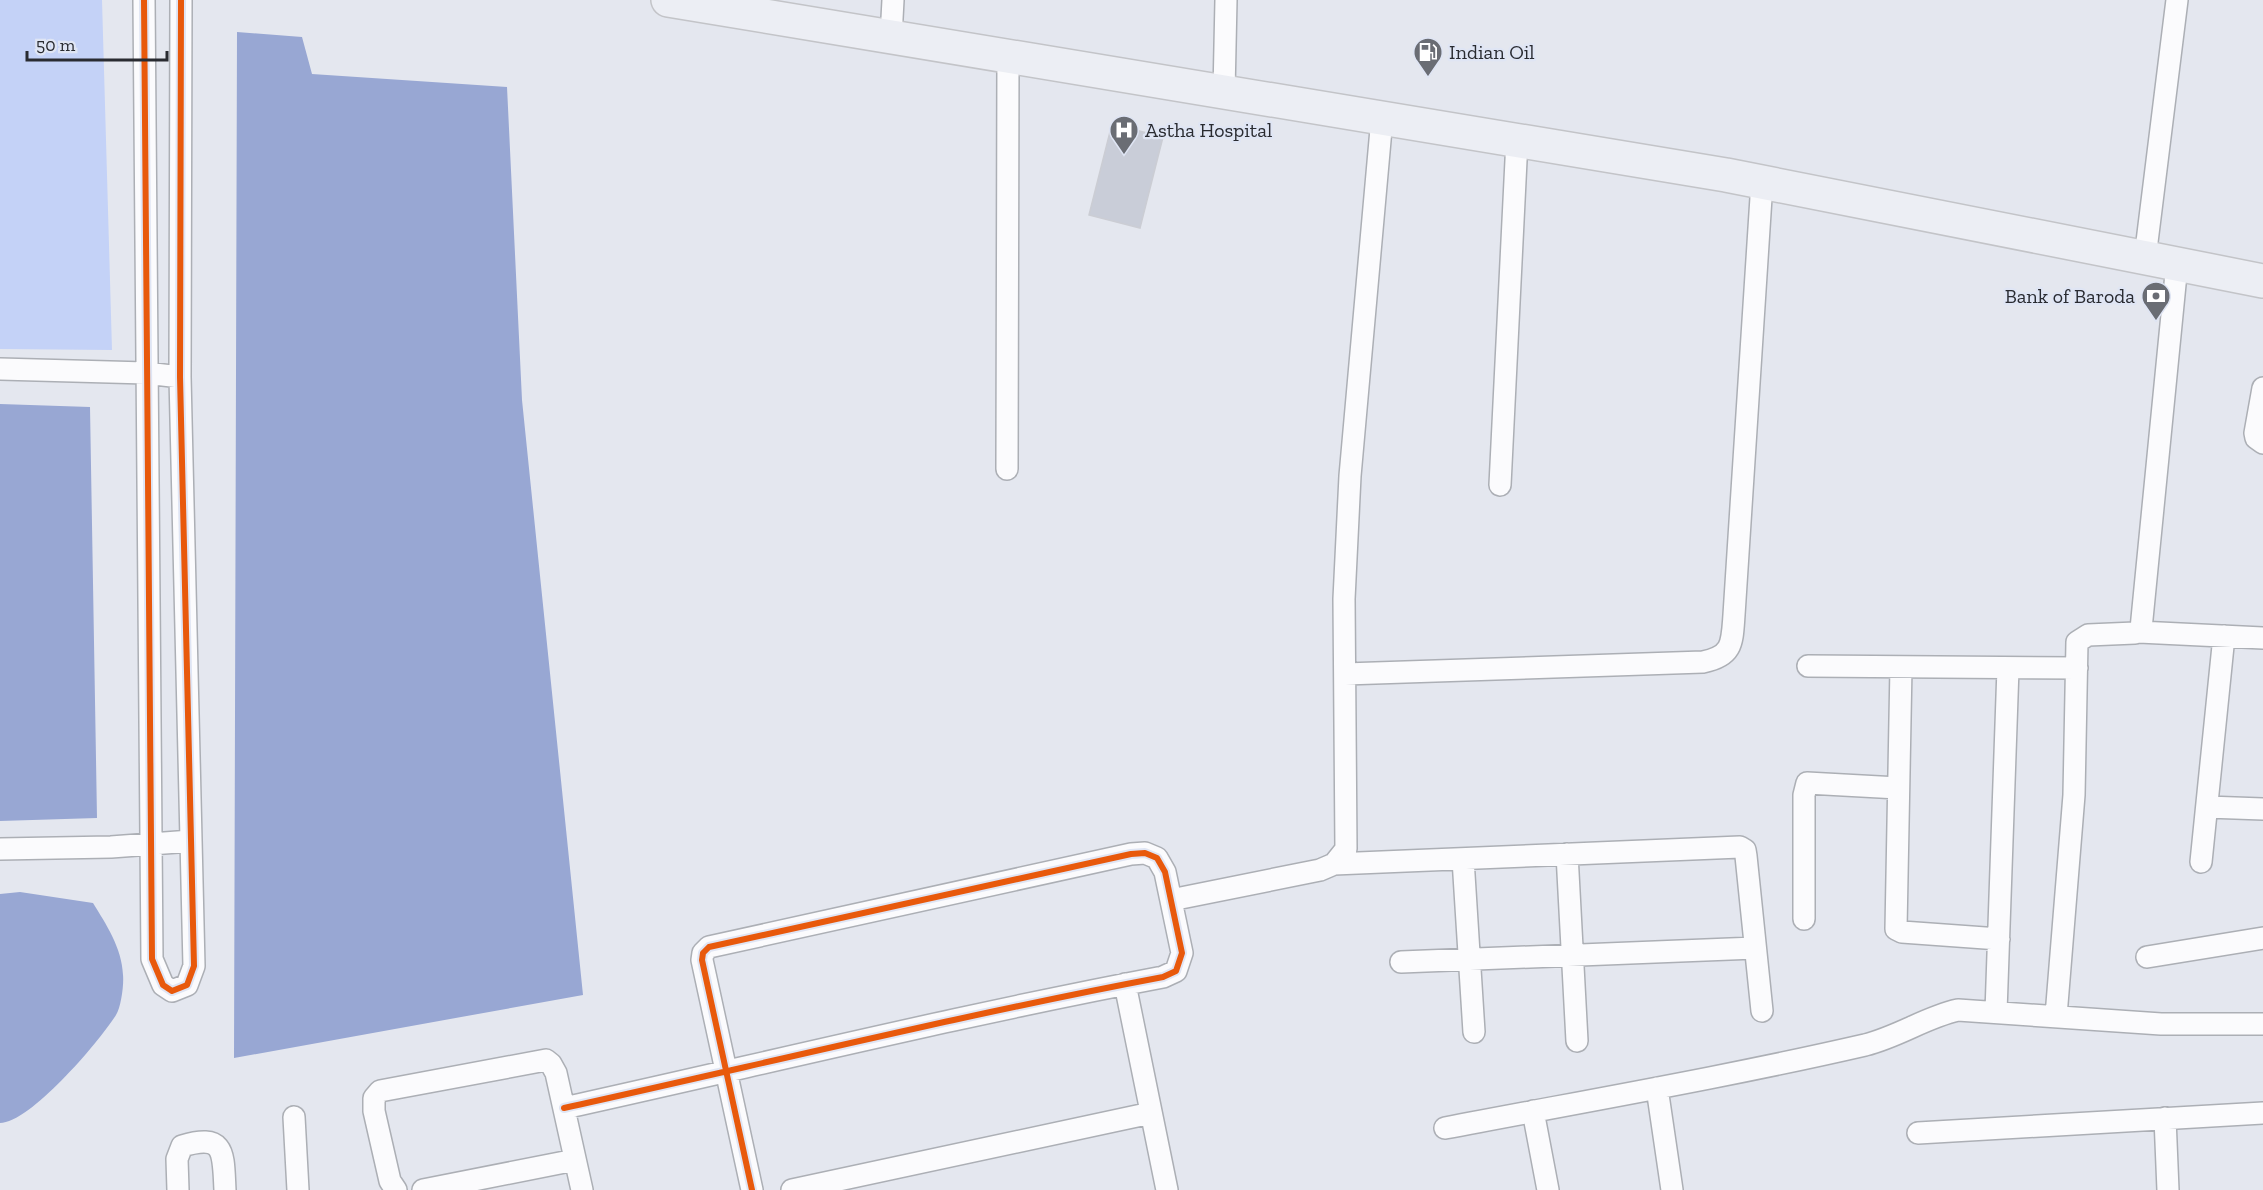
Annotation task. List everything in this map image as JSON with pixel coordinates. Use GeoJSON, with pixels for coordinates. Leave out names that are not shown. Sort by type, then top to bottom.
{"type":"FeatureCollection","features":[{"type":"Feature","properties":{"kind":"highway"},"geometry":{"type":"LineString","coordinates":[[668,0],[1762,182],[2263,281]]}},
{"type":"Feature","properties":{"kind":"street"},"geometry":{"type":"LineString","coordinates":[[144,0],[150,844],[153,959],[157,975],[163,984],[172,990],[187,985],[194,966],[180,377],[181,0]]}},
{"type":"Feature","properties":{"kind":"street"},"geometry":{"type":"LineString","coordinates":[[891,37],[894,0]]}},
{"type":"Feature","properties":{"kind":"street"},"geometry":{"type":"LineString","coordinates":[[1224,92],[1226,0]]}},
{"type":"Feature","properties":{"kind":"street"},"geometry":{"type":"LineString","coordinates":[[2145,258],[2177,0]]}},
{"type":"Feature","properties":{"kind":"street"},"geometry":{"type":"LineString","coordinates":[[1007,469],[1008,56]]}},
{"type":"Feature","properties":{"kind":"street"},"geometry":{"type":"LineString","coordinates":[[1334,864],[1346,849],[1347,837],[1344,599],[1354,417],[1382,118]]}},
{"type":"Feature","properties":{"kind":"street"},"geometry":{"type":"LineString","coordinates":[[1500,484],[1517,140]]}},
{"type":"Feature","properties":{"kind":"street"},"geometry":{"type":"LineString","coordinates":[[1345,674],[1703,662],[1719,659],[1727,651],[1732,639],[1734,615],[1762,182]]}},
{"type":"Feature","properties":{"kind":"street"},"geometry":{"type":"LineString","coordinates":[[2139,632],[2177,264]]}},
{"type":"Feature","properties":{"kind":"street"},"geometry":{"type":"LineString","coordinates":[[0,369],[146,373],[180,377]]}},
{"type":"Feature","properties":{"kind":"street"},"geometry":{"type":"LineString","coordinates":[[2263,388],[2255,434],[2256,438],[2263,442]]}},
{"type":"Feature","properties":{"kind":"street"},"geometry":{"type":"LineString","coordinates":[[2056,1016],[2074,795],[2078,642],[2081,638],[2139,632],[2263,638]]}},
{"type":"Feature","properties":{"kind":"street"},"geometry":{"type":"LineString","coordinates":[[2201,862],[2224,636]]}},
{"type":"Feature","properties":{"kind":"street"},"geometry":{"type":"LineString","coordinates":[[1808,666],[2077,668]]}},
{"type":"Feature","properties":{"kind":"street"},"geometry":{"type":"LineString","coordinates":[[1901,667],[1896,929],[1902,932],[1999,939]]}},
{"type":"Feature","properties":{"kind":"street"},"geometry":{"type":"LineString","coordinates":[[1996,1012],[2008,668]]}},
{"type":"Feature","properties":{"kind":"street"},"geometry":{"type":"LineString","coordinates":[[1804,919],[1804,795],[1807,783],[1898,788]]}},
{"type":"Feature","properties":{"kind":"street"},"geometry":{"type":"LineString","coordinates":[[2207,807],[2263,809]]}},
{"type":"Feature","properties":{"kind":"street"},"geometry":{"type":"LineString","coordinates":[[0,849],[191,841]]}},
{"type":"Feature","properties":{"kind":"street"},"geometry":{"type":"LineString","coordinates":[[1171,900],[1320,870],[1334,864],[1740,847],[1745,850],[1746,856],[1762,1011]]}},
{"type":"Feature","properties":{"kind":"street"},"geometry":{"type":"LineString","coordinates":[[564,1108],[726,1072],[864,1039],[1163,977],[1176,971],[1181,963],[1182,953],[1165,872],[1157,858],[1145,853],[1131,854],[709,947],[703,952],[702,960],[726,1072],[752,1190]]}},
{"type":"Feature","properties":{"kind":"street"},"geometry":{"type":"LineString","coordinates":[[1567,854],[1577,1041]]}},
{"type":"Feature","properties":{"kind":"street"},"geometry":{"type":"LineString","coordinates":[[1463,859],[1474,1032]]}},
{"type":"Feature","properties":{"kind":"street"},"geometry":{"type":"LineString","coordinates":[[2147,957],[2263,938]]}},
{"type":"Feature","properties":{"kind":"street"},"geometry":{"type":"LineString","coordinates":[[1401,962],[1755,948]]}},
{"type":"Feature","properties":{"kind":"street"},"geometry":{"type":"LineString","coordinates":[[1125,984],[1167,1190]]}},
{"type":"Feature","properties":{"kind":"street"},"geometry":{"type":"LineString","coordinates":[[1446,1128],[1657,1088],[1867,1044],[1892,1037],[1945,1013],[1958,1010],[2161,1024],[2263,1024]]}},
{"type":"Feature","properties":{"kind":"street"},"geometry":{"type":"LineString","coordinates":[[396,1190],[390,1181],[374,1111],[374,1098],[380,1091],[546,1060],[556,1073],[582,1190]]}},
{"type":"Feature","properties":{"kind":"street"},"geometry":{"type":"LineString","coordinates":[[1657,1088],[1672,1190]]}},
{"type":"Feature","properties":{"kind":"street"},"geometry":{"type":"LineString","coordinates":[[1533,1111],[1548,1190]]}},
{"type":"Feature","properties":{"kind":"street"},"geometry":{"type":"LineString","coordinates":[[792,1190],[881,1180],[1151,1113]]}},
{"type":"Feature","properties":{"kind":"street"},"geometry":{"type":"LineString","coordinates":[[1918,1133],[2263,1113]]}},
{"type":"Feature","properties":{"kind":"street"},"geometry":{"type":"LineString","coordinates":[[294,1117],[298,1190]]}},
{"type":"Feature","properties":{"kind":"street"},"geometry":{"type":"LineString","coordinates":[[2165,1118],[2168,1190]]}},
{"type":"Feature","properties":{"kind":"street"},"geometry":{"type":"LineString","coordinates":[[178,1190],[178,1152],[182,1146],[208,1141],[219,1147],[223,1154],[225,1190]]}},
{"type":"Feature","properties":{"kind":"street"},"geometry":{"type":"LineString","coordinates":[[423,1190],[575,1160]]}},
{"type":"Feature","properties":{"kind":"shaded area"},"geometry":{"type":"Polygon","coordinates":[[[0,0],[102,0],[112,350],[0,349],[0,0]]]}},
{"type":"Feature","properties":{"kind":"shaded area"},"geometry":{"type":"Polygon","coordinates":[[[237,32],[302,37],[312,74],[507,87],[522,400],[583,995],[234,1058],[237,32]]]}},
{"type":"Feature","properties":{"kind":"shaded area"},"geometry":{"type":"Polygon","coordinates":[[[0,404],[90,407],[97,818],[0,821],[0,404]]]}},
{"type":"Feature","properties":{"kind":"shaded area"},"geometry":{"type":"Polygon","coordinates":[[[20,892],[93,903],[120,955],[123,984],[116,1015],[80,1061],[28,1110],[13,1119],[0,1123],[0,894],[20,892]]]}},
{"type":"Feature","properties":{"kind":"building"},"geometry":{"type":"Polygon","coordinates":[[[1112,124],[1163,137],[1140,228],[1089,215],[1112,124]]]}},
{"type":"Feature","properties":{"kind":"cycle path"},"geometry":{"type":"LineString","coordinates":[[144,0],[152,959],[163,985],[172,991],[187,985],[194,966],[180,377],[181,0]]}},
{"type":"Feature","properties":{"kind":"cycle path"},"geometry":{"type":"LineString","coordinates":[[564,1108],[713,1074],[788,1057],[863,1040],[1163,977],[1176,971],[1182,953],[1165,872],[1157,858],[1145,853],[1131,854],[709,947],[703,953],[702,960],[752,1190]]}},
{"type":"Feature","properties":{"kind":"place","name":"Indian Oil"},"geometry":{"type":"Point","coordinates":[1428,78]}},
{"type":"Feature","properties":{"kind":"place","name":"Astha Hospital"},"geometry":{"type":"Point","coordinates":[1124,156]}},
{"type":"Feature","properties":{"kind":"place","name":"Bank of Baroda"},"geometry":{"type":"Point","coordinates":[2156,322]}}]}
